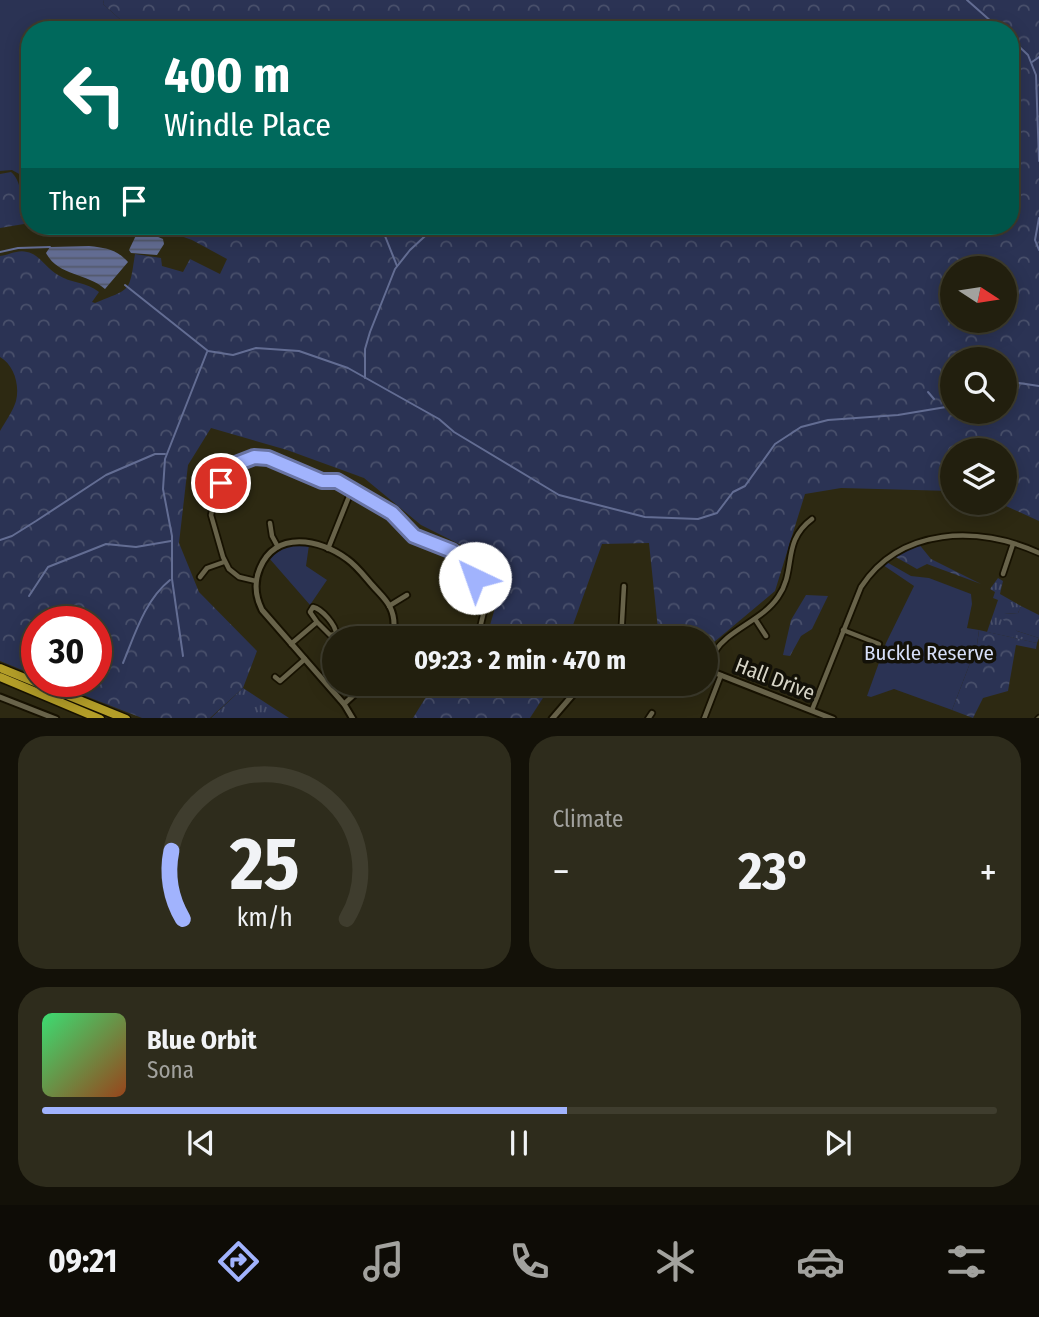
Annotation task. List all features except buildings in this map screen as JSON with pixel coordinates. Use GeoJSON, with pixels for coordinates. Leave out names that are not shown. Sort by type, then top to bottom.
{"type":"FeatureCollection","features":[{"type":"Feature","properties":{"kind":"highway"},"geometry":{"type":"LineString","coordinates":[[0,668],[119,717]]}},
{"type":"Feature","properties":{"kind":"highway"},"geometry":{"type":"LineString","coordinates":[[0,677],[98,718]]}},
{"type":"Feature","properties":{"kind":"street"},"geometry":{"type":"LineString","coordinates":[[256,581],[236,575],[224,562],[212,524],[212,507],[218,488],[240,461],[250,457],[264,457],[322,481],[337,481],[392,513],[414,536],[452,551],[474,573],[474,584],[481,593],[484,611],[480,626]]}},
{"type":"Feature","properties":{"kind":"street"},"geometry":{"type":"LineString","coordinates":[[328,549],[352,489]]}},
{"type":"Feature","properties":{"kind":"street"},"geometry":{"type":"LineString","coordinates":[[718,646],[771,607],[786,579],[793,540],[801,527],[812,519]]}},
{"type":"Feature","properties":{"kind":"street"},"geometry":{"type":"LineString","coordinates":[[270,523],[272,536],[278,547]]}},
{"type":"Feature","properties":{"kind":"street"},"geometry":{"type":"LineString","coordinates":[[811,710],[865,580],[880,563],[899,551],[927,540],[951,536],[971,535],[1039,553]]}},
{"type":"Feature","properties":{"kind":"street"},"geometry":{"type":"LineString","coordinates":[[352,718],[344,704],[262,610],[256,595],[256,581],[263,562],[278,547],[295,541],[306,541],[328,549],[351,562],[389,606],[394,626]]}},
{"type":"Feature","properties":{"kind":"street"},"geometry":{"type":"LineString","coordinates":[[1003,574],[1013,544]]}},
{"type":"Feature","properties":{"kind":"street"},"geometry":{"type":"LineString","coordinates":[[200,577],[208,568],[224,562]]}},
{"type":"Feature","properties":{"kind":"street"},"geometry":{"type":"LineString","coordinates":[[622,626],[624,586]]}},
{"type":"Feature","properties":{"kind":"street"},"geometry":{"type":"LineString","coordinates":[[389,606],[407,595]]}},
{"type":"Feature","properties":{"kind":"street"},"geometry":{"type":"LineString","coordinates":[[313,607],[318,608],[336,629],[336,634],[330,635],[317,622],[310,612],[313,607]]}},
{"type":"Feature","properties":{"kind":"street"},"geometry":{"type":"LineString","coordinates":[[755,619],[766,636]]}},
{"type":"Feature","properties":{"kind":"street"},"geometry":{"type":"LineString","coordinates":[[292,644],[317,622]]}},
{"type":"Feature","properties":{"kind":"street"},"geometry":{"type":"LineString","coordinates":[[843,630],[878,644]]}},
{"type":"Feature","properties":{"kind":"street"},"geometry":{"type":"LineString","coordinates":[[275,677],[281,681],[305,659]]}},
{"type":"Feature","properties":{"kind":"street","name":"Hall Drive"},"geometry":{"type":"LineString","coordinates":[[718,674],[830,718]]}},
{"type":"Feature","properties":{"kind":"street"},"geometry":{"type":"LineString","coordinates":[[704,718],[721,675]]}},
{"type":"Feature","properties":{"kind":"street"},"geometry":{"type":"LineString","coordinates":[[0,696],[54,718]]}},
{"type":"Feature","properties":{"kind":"street"},"geometry":{"type":"LineString","coordinates":[[344,704],[353,696]]}},
{"type":"Feature","properties":{"kind":"street"},"geometry":{"type":"LineString","coordinates":[[553,718],[572,696]]}},
{"type":"Feature","properties":{"kind":"green space"},"geometry":{"type":"Polygon","coordinates":[[[0,0],[104,0],[103,4],[122,21],[21,21],[21,175],[12,170],[0,171],[0,0]]]}},
{"type":"Feature","properties":{"kind":"green space"},"geometry":{"type":"Polygon","coordinates":[[[104,0],[1039,0],[1039,521],[1017,511],[1017,438],[940,438],[940,491],[841,488],[805,494],[775,591],[718,639],[718,626],[658,626],[649,543],[602,544],[573,626],[490,626],[499,594],[489,559],[421,525],[364,478],[287,450],[211,428],[188,465],[179,543],[199,592],[257,651],[243,688],[210,718],[142,718],[88,697],[112,697],[112,606],[21,606],[21,670],[0,661],[0,431],[15,405],[17,388],[12,370],[0,357],[0,256],[20,251],[31,253],[58,275],[99,292],[92,302],[95,303],[126,288],[135,254],[161,258],[162,266],[183,272],[190,259],[220,274],[227,259],[178,235],[1019,235],[1019,21],[122,21],[103,4],[104,0]]]}},
{"type":"Feature","properties":{"kind":"green space"},"geometry":{"type":"Polygon","coordinates":[[[11,172],[17,180],[21,191],[21,224],[0,228],[0,174],[11,172]]]}},
{"type":"Feature","properties":{"kind":"green space"},"geometry":{"type":"Polygon","coordinates":[[[918,543],[931,559],[981,584],[927,564],[917,569],[892,555],[918,543]]]}},
{"type":"Feature","properties":{"kind":"green space"},"geometry":{"type":"Polygon","coordinates":[[[309,545],[306,566],[327,580],[310,605],[269,558],[287,546],[309,545]]]}},
{"type":"Feature","properties":{"kind":"green space","name":"Buckle Reserve"},"geometry":{"type":"Polygon","coordinates":[[[883,560],[911,576],[929,578],[971,594],[972,604],[967,628],[979,630],[977,645],[952,710],[894,689],[867,696],[886,643],[914,586],[880,563],[883,560]]]}},
{"type":"Feature","properties":{"kind":"green space"},"geometry":{"type":"Polygon","coordinates":[[[998,578],[1003,581],[1000,594],[1021,606],[1018,613],[1004,614],[1017,631],[1039,638],[1037,643],[987,632],[998,600],[993,598],[995,592],[990,589],[998,578]]]}},
{"type":"Feature","properties":{"kind":"green space"},"geometry":{"type":"Polygon","coordinates":[[[806,595],[828,596],[812,629],[801,636],[790,656],[783,655],[791,620],[806,595]]]}},
{"type":"Feature","properties":{"kind":"green space"},"geometry":{"type":"Polygon","coordinates":[[[1021,606],[1039,615],[1039,638],[1017,631],[1002,619],[1004,614],[1018,613],[1021,606]]]}},
{"type":"Feature","properties":{"kind":"green space"},"geometry":{"type":"Polygon","coordinates":[[[979,630],[1037,643],[1036,649],[1016,645],[1008,691],[983,698],[973,718],[952,710],[977,645],[979,630]]]}},
{"type":"Feature","properties":{"kind":"green space"},"geometry":{"type":"Polygon","coordinates":[[[243,688],[289,718],[211,718],[243,688]]]}},
{"type":"Feature","properties":{"kind":"green space"},"geometry":{"type":"Polygon","coordinates":[[[427,696],[544,696],[530,718],[413,718],[427,696]]]}},
{"type":"Feature","properties":{"kind":"shaded area"},"geometry":{"type":"Polygon","coordinates":[[[136,235],[153,235],[163,239],[164,244],[157,255],[131,253],[129,250],[136,235]]]}},
{"type":"Feature","properties":{"kind":"shaded area"},"geometry":{"type":"Polygon","coordinates":[[[89,246],[110,250],[128,262],[105,289],[58,266],[46,253],[50,247],[89,246]]]}},
{"type":"Feature","properties":{"kind":"waterway"},"geometry":{"type":"LineString","coordinates":[[967,0],[991,21]]}},
{"type":"Feature","properties":{"kind":"waterway"},"geometry":{"type":"LineString","coordinates":[[1019,46],[1028,55],[1036,75],[1039,161]]}},
{"type":"Feature","properties":{"kind":"waterway"},"geometry":{"type":"LineString","coordinates":[[1032,62],[1039,57]]}},
{"type":"Feature","properties":{"kind":"waterway"},"geometry":{"type":"LineString","coordinates":[[1039,218],[1035,240],[1039,250]]}},
{"type":"Feature","properties":{"kind":"waterway"},"geometry":{"type":"LineString","coordinates":[[385,235],[397,266]]}},
{"type":"Feature","properties":{"kind":"waterway"},"geometry":{"type":"LineString","coordinates":[[365,378],[365,349],[395,269],[426,235]]}},
{"type":"Feature","properties":{"kind":"waterway"},"geometry":{"type":"LineString","coordinates":[[0,252],[18,248],[50,247]]}},
{"type":"Feature","properties":{"kind":"waterway"},"geometry":{"type":"LineString","coordinates":[[125,285],[208,351],[233,355],[256,348],[299,351],[348,368],[439,419],[454,432],[559,495],[645,517],[698,519],[717,513],[733,492],[745,486],[775,444],[801,427],[828,420],[898,415],[940,408]]}},
{"type":"Feature","properties":{"kind":"waterway"},"geometry":{"type":"LineString","coordinates":[[183,656],[172,579],[172,536],[163,489],[165,459],[207,352]]}},
{"type":"Feature","properties":{"kind":"waterway"},"geometry":{"type":"LineString","coordinates":[[1017,384],[1039,386]]}},
{"type":"Feature","properties":{"kind":"waterway"},"geometry":{"type":"LineString","coordinates":[[928,392],[934,399]]}},
{"type":"Feature","properties":{"kind":"waterway"},"geometry":{"type":"LineString","coordinates":[[0,540],[12,536],[106,475],[155,454],[165,454]]}},
{"type":"Feature","properties":{"kind":"waterway"},"geometry":{"type":"LineString","coordinates":[[29,596],[48,567],[106,544],[136,547],[171,541]]}},
{"type":"Feature","properties":{"kind":"waterway"},"geometry":{"type":"LineString","coordinates":[[123,663],[147,607],[170,580]]}},
{"type":"Feature","properties":{"kind":"route"},"geometry":{"type":"LineString","coordinates":[[221,483],[236,464],[254,457],[268,458],[322,481],[337,481],[392,513],[414,536],[452,551],[473,571],[475,578]]}}]}
